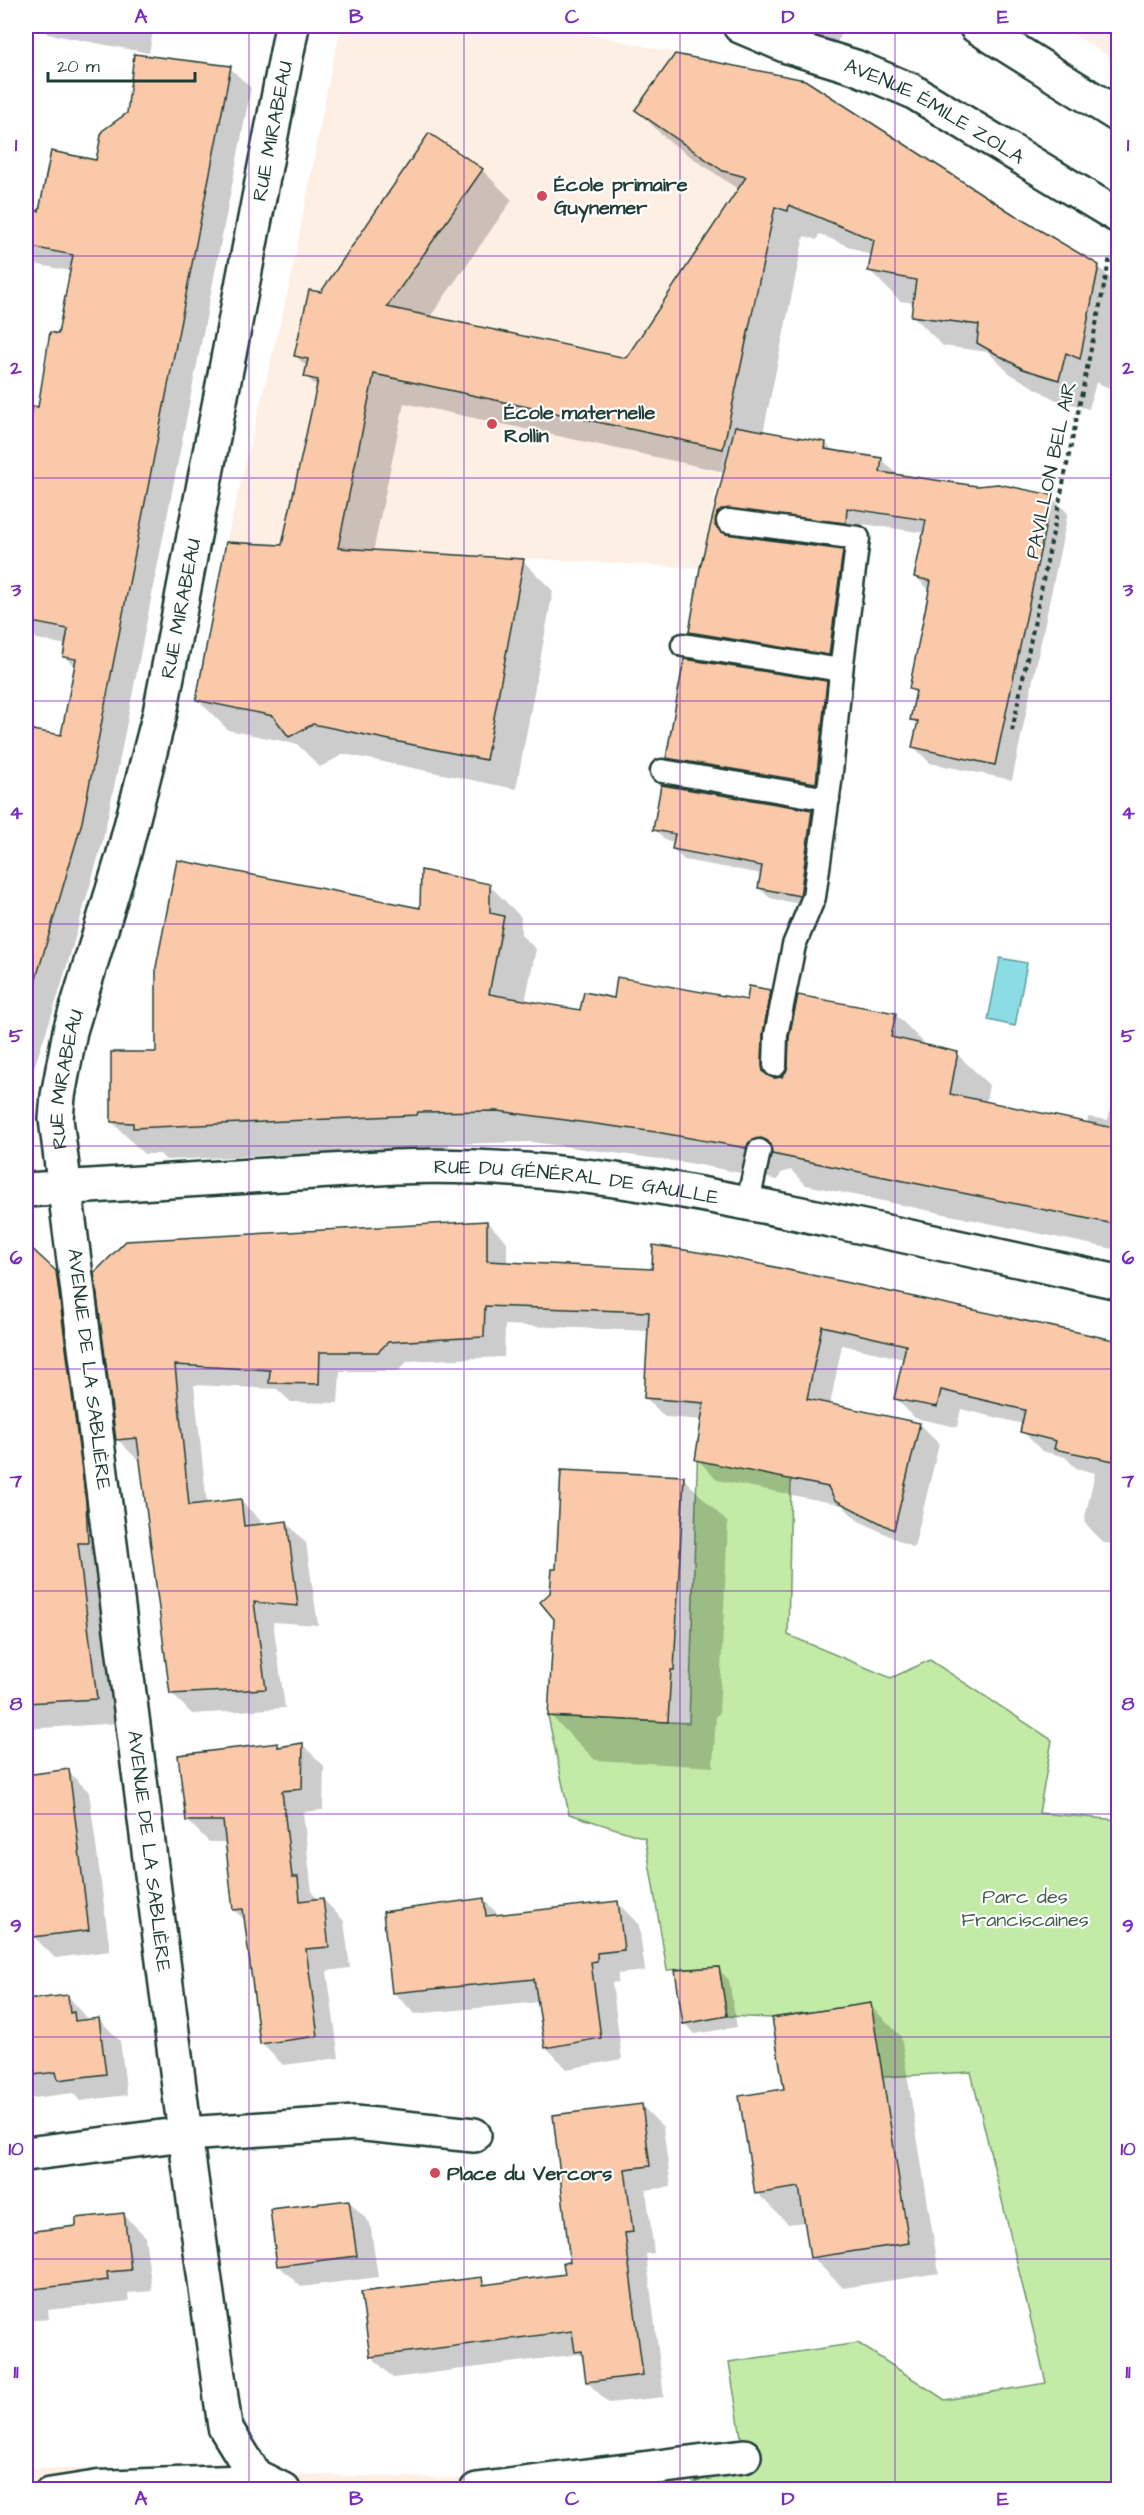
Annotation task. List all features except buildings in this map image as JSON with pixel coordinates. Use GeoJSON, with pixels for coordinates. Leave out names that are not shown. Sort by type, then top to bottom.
{"type":"FeatureCollection","features":[{"type":"Feature","properties":{"kind":"street","name":"RUE MIRABEAU"},"geometry":{"type":"LineString","coordinates":[[67,1187],[56,1119],[63,1062],[88,968],[123,857],[160,713],[292,26]]}},
{"type":"Feature","properties":{"kind":"street","name":"AVENUE ÉMILE ZOLA"},"geometry":{"type":"LineString","coordinates":[[740,26],[787,46],[865,71],[912,91],[1118,216]]}},
{"type":"Feature","properties":{"kind":"street"},"geometry":{"type":"LineString","coordinates":[[976,26],[1119,116]]}},
{"type":"Feature","properties":{"kind":"street","name":"RUE DU GÉNÉRAL DE GAULLE"},"geometry":{"type":"LineString","coordinates":[[26,1190],[395,1167],[466,1166],[582,1174],[748,1202],[1119,1282]]}},
{"type":"Feature","properties":{"kind":"street","name":"AVENUE DE LA SABLIÈRE"},"geometry":{"type":"LineString","coordinates":[[67,1187],[185,2134],[225,2427],[269,2483]]}},
{"type":"Feature","properties":{"kind":"street"},"geometry":{"type":"LineString","coordinates":[[26,2154],[185,2134],[355,2123],[474,2135]]}},
{"type":"Feature","properties":{"kind":"street"},"geometry":{"type":"LineString","coordinates":[[477,2490],[744,2456]]}},
{"type":"Feature","properties":{"kind":"lane"},"geometry":{"type":"LineString","coordinates":[[728,521],[858,538],[841,670],[828,800],[814,897],[794,945],[776,1035],[775,1065]]}},
{"type":"Feature","properties":{"kind":"lane"},"geometry":{"type":"LineString","coordinates":[[683,645],[841,670]]}},
{"type":"Feature","properties":{"kind":"lane"},"geometry":{"type":"LineString","coordinates":[[662,771],[828,800]]}},
{"type":"Feature","properties":{"kind":"lane"},"geometry":{"type":"LineString","coordinates":[[748,1202],[759,1151]]}},
{"type":"Feature","properties":{"kind":"lane"},"geometry":{"type":"LineString","coordinates":[[47,2490],[98,2482],[269,2483]]}},
{"type":"Feature","properties":{"kind":"path","name":"PAVILLON BEL AIR"},"geometry":{"type":"LineString","coordinates":[[1012,731],[1118,216]]}},
{"type":"Feature","properties":{"kind":"shaded area"},"geometry":{"type":"Polygon","coordinates":[[[348,26],[553,26],[676,53],[636,111],[677,140],[720,149],[716,170],[764,182],[775,207],[700,568],[226,542],[290,283],[332,64],[340,34],[348,26]]]}},
{"type":"Feature","properties":{"kind":"shaded area"},"geometry":{"type":"Polygon","coordinates":[[[1060,26],[1118,26],[1118,62],[1060,26]]]}},
{"type":"Feature","properties":{"kind":"shaded area"},"geometry":{"type":"Polygon","coordinates":[[[26,2468],[693,2484],[694,2489],[26,2490],[26,2468]]]}},
{"type":"Feature","properties":{"kind":"green space","name":"Parc des Franciscaines"},"geometry":{"type":"Polygon","coordinates":[[[698,1440],[748,1445],[791,1479],[788,1635],[891,1678],[930,1660],[1052,1740],[1039,1813],[1118,1820],[1118,2489],[694,2489],[693,2484],[744,2456],[729,2362],[858,2343],[945,2400],[1046,2383],[971,2072],[882,2077],[870,2003],[772,2018],[727,2016],[719,1967],[667,1970],[645,1838],[569,1814],[548,1716],[689,1723],[698,1440]]]}},
{"type":"Feature","properties":{"kind":"water"},"geometry":{"type":"Polygon","coordinates":[[[1000,958],[1027,963],[1015,1026],[988,1020],[1000,958]]]}},
{"type":"Feature","properties":{"kind":"place","name":"École primaire Guynemer"},"geometry":{"type":"Point","coordinates":[542,196]}},
{"type":"Feature","properties":{"kind":"place","name":"École maternelle Rollin"},"geometry":{"type":"Point","coordinates":[492,424]}},
{"type":"Feature","properties":{"kind":"place","name":"Place du Vercors"},"geometry":{"type":"Point","coordinates":[435,2173]}}]}
